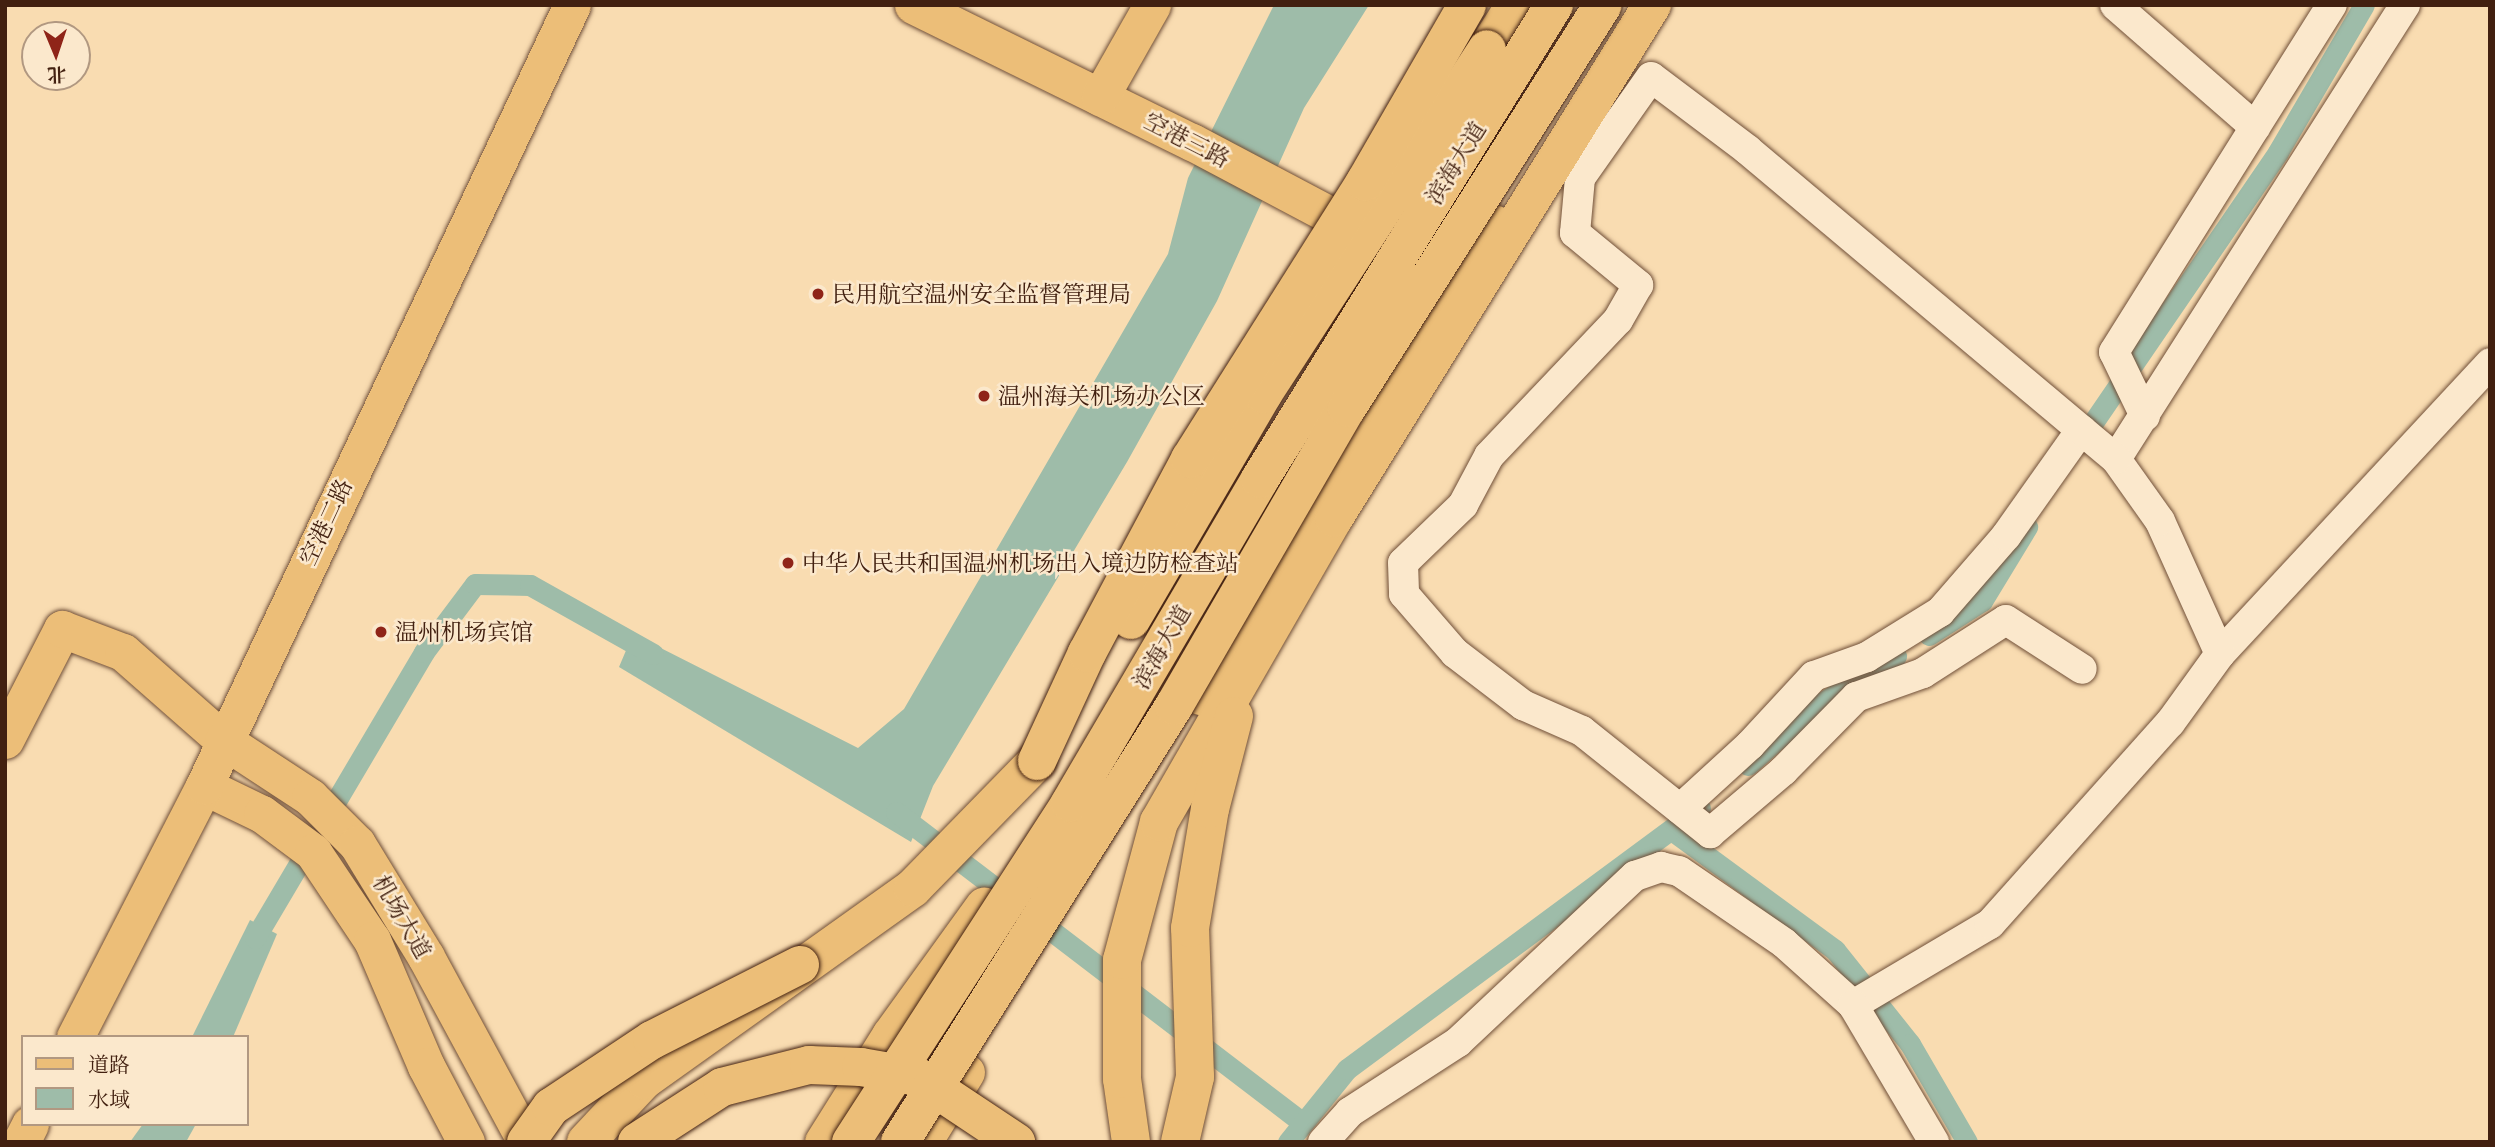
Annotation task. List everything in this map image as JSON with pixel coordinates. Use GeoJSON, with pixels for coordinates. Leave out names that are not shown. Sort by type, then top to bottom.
{"type":"FeatureCollection","features":[{"type":"Feature","properties":{"kind":"highway"},"geometry":{"type":"LineString","coordinates":[[1037,761],[1093,641],[1190,459],[1263,337],[1365,182],[1467,5]]}},
{"type":"Feature","properties":{"kind":"highway"},"geometry":{"type":"LineString","coordinates":[[586,1142],[643,1080],[800,965],[913,888],[1037,761],[1124,632],[1263,394],[1515,5]]}},
{"type":"Feature","properties":{"kind":"highway","name":"滨海大道"},"geometry":{"type":"LineString","coordinates":[[851,1142],[1070,803],[1260,479],[1554,5]]}},
{"type":"Feature","properties":{"kind":"highway","name":"滨海大道"},"geometry":{"type":"LineString","coordinates":[[900,1142],[1174,706],[1347,408],[1603,5]]}},
{"type":"Feature","properties":{"kind":"highway"},"geometry":{"type":"LineString","coordinates":[[1131,1142],[1122,1079],[1122,960],[1159,822],[1248,663],[1652,5]]}},
{"type":"Feature","properties":{"kind":"highway"},"geometry":{"type":"LineString","coordinates":[[1180,1142],[1195,1077],[1190,928],[1210,809],[1248,663]]}},
{"type":"Feature","properties":{"kind":"highway"},"geometry":{"type":"LineString","coordinates":[[526,1142],[551,1107],[652,1041],[800,965]]}},
{"type":"Feature","properties":{"kind":"highway"},"geometry":{"type":"LineString","coordinates":[[637,1142],[722,1087],[809,1065],[862,1067],[918,1077],[1016,1142]]}},
{"type":"Feature","properties":{"kind":"main road","name":"空港二路"},"geometry":{"type":"LineString","coordinates":[[76,1035],[204,786],[223,740],[572,5]]}},
{"type":"Feature","properties":{"kind":"main road","name":"空港三路"},"geometry":{"type":"LineString","coordinates":[[912,5],[1105,88],[1198,133],[1464,272]]}},
{"type":"Feature","properties":{"kind":"main road","name":"空港三路"},"geometry":{"type":"LineString","coordinates":[[958,5],[1105,88]]}},
{"type":"Feature","properties":{"kind":"main road"},"geometry":{"type":"LineString","coordinates":[[1105,88],[1152,5]]}},
{"type":"Feature","properties":{"kind":"main road"},"geometry":{"type":"LineString","coordinates":[[823,1142],[890,1035],[1012,867],[1527,5]]}},
{"type":"Feature","properties":{"kind":"main road"},"geometry":{"type":"LineString","coordinates":[[923,1142],[1631,5]]}},
{"type":"Feature","properties":{"kind":"main road","name":"机场大道"},"geometry":{"type":"LineString","coordinates":[[5,740],[62,629],[123,652],[223,740],[310,797],[357,844],[426,957],[526,1142]]}},
{"type":"Feature","properties":{"kind":"main road","name":"机场大道"},"geometry":{"type":"LineString","coordinates":[[204,786],[262,814],[313,852],[372,940],[426,1066],[466,1142]]}},
{"type":"Feature","properties":{"kind":"main road"},"geometry":{"type":"LineString","coordinates":[[21,1142],[29,1126]]}},
{"type":"Feature","properties":{"kind":"street"},"geometry":{"type":"LineString","coordinates":[[2115,5],[2255,127]]}},
{"type":"Feature","properties":{"kind":"street"},"geometry":{"type":"LineString","coordinates":[[2145,416],[2114,352],[2332,5]]}},
{"type":"Feature","properties":{"kind":"street"},"geometry":{"type":"LineString","coordinates":[[1686,813],[1814,677],[1867,657],[1940,612],[2094,441],[2145,416],[2405,5]]}},
{"type":"Feature","properties":{"kind":"street"},"geometry":{"type":"LineString","coordinates":[[2082,670],[2006,620],[1923,673],[1856,697],[1783,771],[1710,833],[1582,731],[1524,705],[1455,653],[1404,594],[1403,563],[1463,505],[1489,456],[1618,320],[1638,285],[1575,233],[1580,178],[1651,77],[1748,150],[2094,441],[2160,520],[2220,654]]}},
{"type":"Feature","properties":{"kind":"street"},"geometry":{"type":"LineString","coordinates":[[1853,1004],[1990,924],[2170,723],[2220,654],[2490,363]]}},
{"type":"Feature","properties":{"kind":"street"},"geometry":{"type":"LineString","coordinates":[[1323,1142],[1350,1112],[1458,1042],[1635,876],[1661,867],[1679,871],[1784,943],[1853,1004],[1934,1142]]}},
{"type":"Feature","properties":{"kind":"water"},"geometry":{"type":"Polygon","coordinates":[[[1274,5],[1369,5],[1304,108],[1217,301],[1127,462],[933,786],[911,842],[619,667],[633,634],[858,748],[904,709],[1168,254],[1188,178],[1274,5]]]}},
{"type":"Feature","properties":{"kind":"water"},"geometry":{"type":"Polygon","coordinates":[[[250,920],[277,934],[234,1035],[193,1035],[250,920]]]}},
{"type":"Feature","properties":{"kind":"water"},"geometry":{"type":"Polygon","coordinates":[[[142,1126],[195,1126],[186,1142],[130,1142],[142,1126]]]}},
{"type":"Feature","properties":{"kind":"waterway"},"geometry":{"type":"LineString","coordinates":[[2079,443],[2278,152],[2364,5]]}},
{"type":"Feature","properties":{"kind":"waterway"},"geometry":{"type":"LineString","coordinates":[[1929,635],[1982,601],[2027,527]]}},
{"type":"Feature","properties":{"kind":"waterway"},"geometry":{"type":"LineString","coordinates":[[255,938],[424,652],[475,584],[530,585],[653,654]]}},
{"type":"Feature","properties":{"kind":"waterway"},"geometry":{"type":"LineString","coordinates":[[1748,765],[1809,711],[1896,656]]}},
{"type":"Feature","properties":{"kind":"waterway"},"geometry":{"type":"LineString","coordinates":[[1288,1142],[1347,1069],[1700,808]]}},
{"type":"Feature","properties":{"kind":"waterway"},"geometry":{"type":"LineString","coordinates":[[896,812],[1303,1123]]}},
{"type":"Feature","properties":{"kind":"waterway"},"geometry":{"type":"LineString","coordinates":[[1673,831],[1835,950],[1910,1044],[1967,1142]]}},
{"type":"Feature","properties":{"kind":"place","name":"民用航空温州安全监督管理局"},"geometry":{"type":"Point","coordinates":[818,294]}},
{"type":"Feature","properties":{"kind":"place","name":"温州海关机场办公区"},"geometry":{"type":"Point","coordinates":[984,396]}},
{"type":"Feature","properties":{"kind":"place","name":"中华人民共和国温州机场出入境边防检查站"},"geometry":{"type":"Point","coordinates":[788,563]}},
{"type":"Feature","properties":{"kind":"place","name":"温州机场宾馆"},"geometry":{"type":"Point","coordinates":[381,632]}}]}
